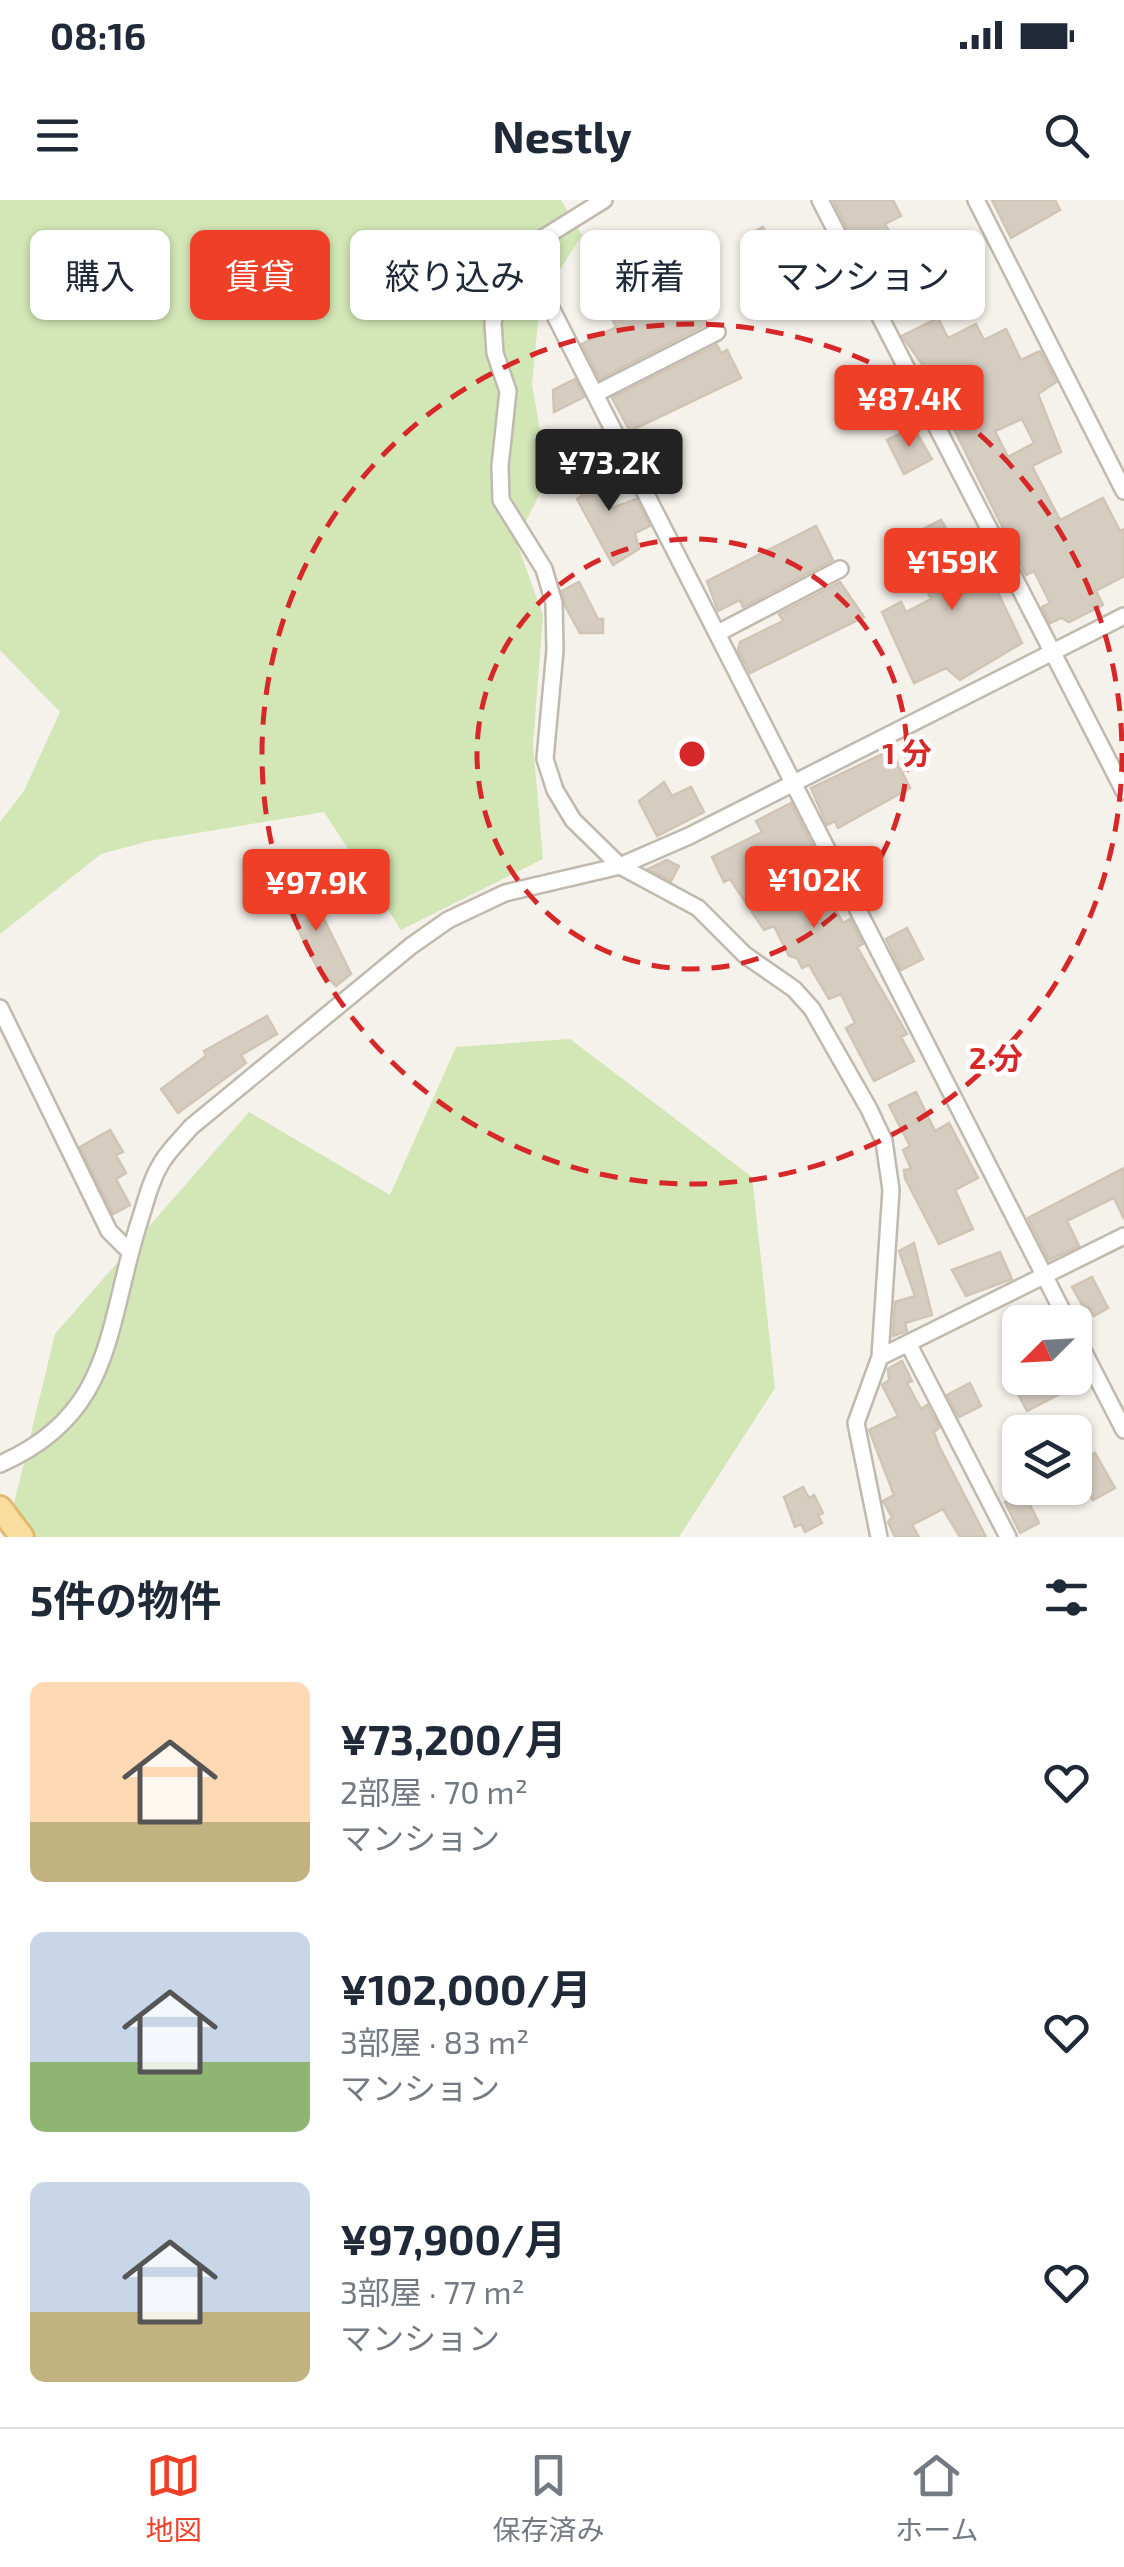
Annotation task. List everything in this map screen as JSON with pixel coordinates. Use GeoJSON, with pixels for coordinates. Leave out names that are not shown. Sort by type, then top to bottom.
{"type":"FeatureCollection","features":[{"type":"Feature","properties":{"kind":"main road"},"geometry":{"type":"LineString","coordinates":[[0,1508],[22,1537]]}},
{"type":"Feature","properties":{"kind":"street"},"geometry":{"type":"LineString","coordinates":[[556,230],[604,200]]}},
{"type":"Feature","properties":{"kind":"street"},"geometry":{"type":"LineString","coordinates":[[820,200],[1124,791]]}},
{"type":"Feature","properties":{"kind":"street"},"geometry":{"type":"LineString","coordinates":[[976,200],[1124,491]]}},
{"type":"Feature","properties":{"kind":"street"},"geometry":{"type":"LineString","coordinates":[[494,320],[495,353],[508,390],[500,466],[501,500],[544,570],[554,603],[556,650],[546,759],[555,790],[574,820],[620,866],[673,891],[698,908],[745,955],[794,989],[812,1009],[884,1141],[892,1190],[880,1357],[856,1423],[879,1537]]}},
{"type":"Feature","properties":{"kind":"street"},"geometry":{"type":"LineString","coordinates":[[558,320],[1059,1305]]}},
{"type":"Feature","properties":{"kind":"street"},"geometry":{"type":"LineString","coordinates":[[597,394],[717,332]]}},
{"type":"Feature","properties":{"kind":"street"},"geometry":{"type":"LineString","coordinates":[[718,632],[840,570]]}},
{"type":"Feature","properties":{"kind":"street"},"geometry":{"type":"LineString","coordinates":[[0,1464],[36,1447],[68,1422],[86,1395],[107,1344],[130,1252],[162,1162],[191,1127],[411,946],[448,920],[505,893],[620,866],[793,784],[1124,616]]}},
{"type":"Feature","properties":{"kind":"street"},"geometry":{"type":"LineString","coordinates":[[0,1008],[109,1231],[130,1252]]}},
{"type":"Feature","properties":{"kind":"street"},"geometry":{"type":"LineString","coordinates":[[880,1357],[1124,1236]]}},
{"type":"Feature","properties":{"kind":"street"},"geometry":{"type":"LineString","coordinates":[[909,1344],[1008,1537]]}},
{"type":"Feature","properties":{"kind":"street"},"geometry":{"type":"LineString","coordinates":[[1092,1368],[1124,1430]]}},
{"type":"Feature","properties":{"kind":"green space"},"geometry":{"type":"Polygon","coordinates":[[[0,200],[561,200],[580,238],[560,270],[560,230],[350,230],[350,320],[538,320],[532,384],[548,477],[516,541],[543,615],[533,744],[543,859],[401,930],[324,812],[149,841],[101,854],[0,934],[0,822],[24,791],[60,712],[0,650],[0,200]]]}},
{"type":"Feature","properties":{"kind":"green space"},"geometry":{"type":"Polygon","coordinates":[[[570,1039],[752,1177],[775,1388],[679,1537],[6,1537],[55,1334],[249,1112],[390,1195],[456,1047],[570,1039]]]}},
{"type":"Feature","properties":{"kind":"building"},"geometry":{"type":"Polygon","coordinates":[[[833,200],[893,200],[901,216],[885,224],[888,230],[848,230],[833,200]]]}},
{"type":"Feature","properties":{"kind":"building"},"geometry":{"type":"Polygon","coordinates":[[[992,200],[1055,200],[1060,210],[1011,238],[992,200]]]}},
{"type":"Feature","properties":{"kind":"building"},"geometry":{"type":"Polygon","coordinates":[[[613,320],[705,320],[707,324],[600,379],[582,344],[616,327],[613,320]]]}},
{"type":"Feature","properties":{"kind":"building"},"geometry":{"type":"Polygon","coordinates":[[[934,320],[939,320],[948,338],[976,324],[984,340],[1006,329],[1021,360],[1040,351],[1056,382],[1038,394],[1061,452],[1032,466],[1060,520],[1103,498],[1120,531],[1124,529],[1124,576],[1096,591],[1103,605],[1069,622],[1061,618],[1050,623],[1042,607],[1050,603],[1034,571],[1026,575],[922,364],[902,336],[934,320]],[[1022,419],[995,431],[1008,457],[1034,443],[1022,419]]]}},
{"type":"Feature","properties":{"kind":"building"},"geometry":{"type":"Polygon","coordinates":[[[717,345],[721,353],[727,350],[741,378],[630,431],[612,398],[717,345]]]}},
{"type":"Feature","properties":{"kind":"building"},"geometry":{"type":"Polygon","coordinates":[[[575,379],[584,397],[554,412],[553,390],[575,379]]]}},
{"type":"Feature","properties":{"kind":"building"},"geometry":{"type":"Polygon","coordinates":[[[913,427],[932,459],[904,474],[887,440],[913,427]]]}},
{"type":"Feature","properties":{"kind":"building"},"geometry":{"type":"Polygon","coordinates":[[[584,462],[587,468],[598,463],[606,477],[597,482],[612,508],[636,499],[650,526],[635,533],[639,549],[613,565],[577,499],[582,496],[569,470],[584,462]]]}},
{"type":"Feature","properties":{"kind":"building"},"geometry":{"type":"Polygon","coordinates":[[[941,520],[961,553],[983,542],[990,555],[982,559],[1022,643],[960,680],[946,668],[914,683],[882,612],[901,602],[906,612],[931,599],[921,578],[930,574],[915,544],[925,539],[921,530],[941,520]]]}},
{"type":"Feature","properties":{"kind":"building"},"geometry":{"type":"Polygon","coordinates":[[[816,526],[833,560],[743,607],[740,600],[718,611],[707,581],[816,526]]]}},
{"type":"Feature","properties":{"kind":"building"},"geometry":{"type":"Polygon","coordinates":[[[579,582],[598,619],[603,619],[603,633],[580,633],[565,606],[562,591],[579,582]]]}},
{"type":"Feature","properties":{"kind":"building"},"geometry":{"type":"Polygon","coordinates":[[[840,582],[864,617],[750,673],[738,650],[740,642],[783,621],[779,614],[840,582]]]}},
{"type":"Feature","properties":{"kind":"building"},"geometry":{"type":"Polygon","coordinates":[[[891,750],[910,788],[838,828],[835,821],[827,825],[811,788],[891,750]]]}},
{"type":"Feature","properties":{"kind":"building"},"geometry":{"type":"Polygon","coordinates":[[[664,782],[672,796],[691,787],[704,812],[657,836],[639,801],[664,782]]]}},
{"type":"Feature","properties":{"kind":"building"},"geometry":{"type":"Polygon","coordinates":[[[791,803],[821,863],[817,865],[830,899],[843,923],[850,919],[863,944],[857,947],[907,1034],[901,1037],[914,1061],[874,1081],[846,1028],[855,1023],[841,994],[829,999],[809,965],[802,968],[797,958],[789,956],[774,926],[764,930],[730,879],[724,882],[712,857],[762,832],[756,821],[791,803]]]}},
{"type":"Feature","properties":{"kind":"building"},"geometry":{"type":"Polygon","coordinates":[[[667,860],[679,866],[671,881],[648,869],[667,860]]]}},
{"type":"Feature","properties":{"kind":"building"},"geometry":{"type":"Polygon","coordinates":[[[306,883],[351,974],[336,986],[317,967],[281,896],[306,883]]]}},
{"type":"Feature","properties":{"kind":"building"},"geometry":{"type":"Polygon","coordinates":[[[907,928],[923,959],[901,970],[886,939],[907,928]]]}},
{"type":"Feature","properties":{"kind":"building"},"geometry":{"type":"Polygon","coordinates":[[[267,1016],[277,1034],[241,1055],[246,1063],[178,1113],[161,1089],[206,1056],[204,1051],[267,1016]]]}},
{"type":"Feature","properties":{"kind":"building"},"geometry":{"type":"Polygon","coordinates":[[[916,1092],[935,1131],[949,1123],[978,1178],[955,1190],[973,1229],[939,1244],[905,1178],[904,1170],[911,1169],[903,1150],[910,1146],[889,1105],[916,1092]]]}},
{"type":"Feature","properties":{"kind":"building"},"geometry":{"type":"Polygon","coordinates":[[[110,1130],[123,1152],[116,1155],[126,1173],[116,1179],[130,1205],[113,1214],[80,1147],[110,1130]]]}},
{"type":"Feature","properties":{"kind":"building"},"geometry":{"type":"Polygon","coordinates":[[[1124,1168],[1124,1219],[1114,1198],[1067,1221],[1079,1246],[1049,1260],[1028,1218],[1124,1168]]]}},
{"type":"Feature","properties":{"kind":"building"},"geometry":{"type":"Polygon","coordinates":[[[914,1243],[932,1315],[905,1323],[907,1331],[893,1336],[895,1302],[915,1296],[899,1251],[914,1243]]]}},
{"type":"Feature","properties":{"kind":"building"},"geometry":{"type":"Polygon","coordinates":[[[1000,1252],[1012,1279],[966,1296],[952,1270],[1000,1252]]]}},
{"type":"Feature","properties":{"kind":"building"},"geometry":{"type":"Polygon","coordinates":[[[1092,1277],[1108,1308],[1094,1316],[1092,1305],[1082,1305],[1072,1287],[1092,1277]]]}},
{"type":"Feature","properties":{"kind":"building"},"geometry":{"type":"Polygon","coordinates":[[[902,1361],[912,1381],[907,1383],[921,1409],[927,1405],[939,1428],[934,1432],[939,1446],[986,1537],[960,1537],[943,1509],[912,1525],[919,1537],[895,1537],[888,1522],[892,1517],[883,1501],[894,1495],[869,1430],[898,1416],[882,1385],[889,1380],[888,1369],[902,1361]]]}},
{"type":"Feature","properties":{"kind":"building"},"geometry":{"type":"Polygon","coordinates":[[[970,1383],[981,1406],[959,1417],[947,1395],[970,1383]]]}},
{"type":"Feature","properties":{"kind":"building"},"geometry":{"type":"Polygon","coordinates":[[[1019,1395],[1057,1395],[1027,1411],[1019,1395]]]}},
{"type":"Feature","properties":{"kind":"building"},"geometry":{"type":"Polygon","coordinates":[[[1095,1453],[1115,1488],[1093,1500],[1092,1499],[1095,1453]]]}},
{"type":"Feature","properties":{"kind":"building"},"geometry":{"type":"Polygon","coordinates":[[[803,1487],[809,1498],[814,1495],[823,1513],[818,1515],[822,1523],[805,1532],[801,1524],[795,1527],[784,1497],[803,1487]]]}},
{"type":"Feature","properties":{"kind":"building"},"geometry":{"type":"Polygon","coordinates":[[[1006,1505],[1030,1505],[1039,1523],[1020,1533],[1006,1505]]]}}]}
